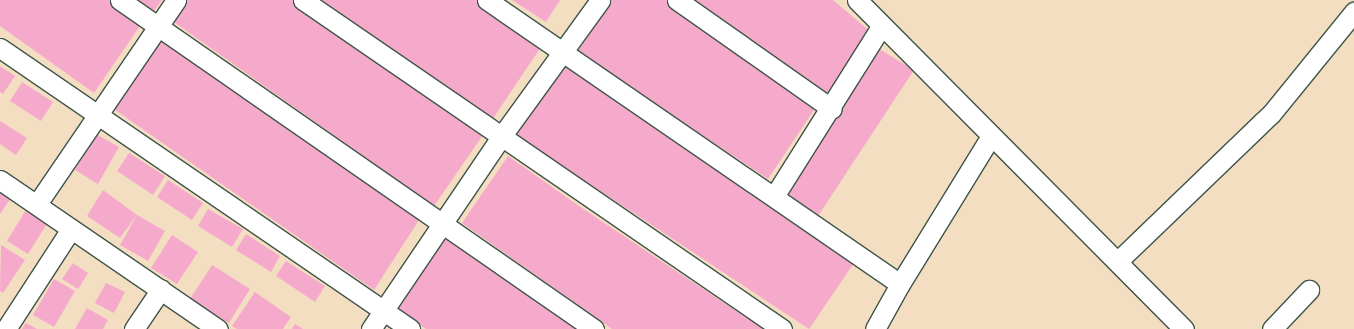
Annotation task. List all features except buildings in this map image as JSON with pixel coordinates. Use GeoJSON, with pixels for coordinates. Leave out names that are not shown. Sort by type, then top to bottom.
{"type":"FeatureCollection","features":[{"type":"Feature","properties":{"kind":"street"},"geometry":{"type":"LineString","coordinates":[[120,0],[594,329]]}},
{"type":"Feature","properties":{"kind":"street"},"geometry":{"type":"LineString","coordinates":[[37,204],[157,25],[176,0]]}},
{"type":"Feature","properties":{"kind":"street"},"geometry":{"type":"LineString","coordinates":[[304,0],[782,329]]}},
{"type":"Feature","properties":{"kind":"street"},"geometry":{"type":"LineString","coordinates":[[487,0],[775,195],[900,284]]}},
{"type":"Feature","properties":{"kind":"street"},"geometry":{"type":"LineString","coordinates":[[372,329],[501,137],[565,53],[600,0]]}},
{"type":"Feature","properties":{"kind":"street"},"geometry":{"type":"LineString","coordinates":[[677,0],[832,109]]}},
{"type":"Feature","properties":{"kind":"street"},"geometry":{"type":"LineString","coordinates":[[857,0],[881,27],[1184,329]]}},
{"type":"Feature","properties":{"kind":"street"},"geometry":{"type":"LineString","coordinates":[[1118,262],[1271,114],[1354,12]]}},
{"type":"Feature","properties":{"kind":"street"},"geometry":{"type":"LineString","coordinates":[[775,195],[832,109],[881,27]]}},
{"type":"Feature","properties":{"kind":"street"},"geometry":{"type":"LineString","coordinates":[[0,48],[96,116],[410,329]]}},
{"type":"Feature","properties":{"kind":"street"},"geometry":{"type":"LineString","coordinates":[[875,329],[900,284],[991,136]]}},
{"type":"Feature","properties":{"kind":"street"},"geometry":{"type":"LineString","coordinates":[[0,180],[218,329]]}},
{"type":"Feature","properties":{"kind":"street"},"geometry":{"type":"LineString","coordinates":[[6,329],[70,229]]}},
{"type":"Feature","properties":{"kind":"street"},"geometry":{"type":"LineString","coordinates":[[134,329],[161,289]]}},
{"type":"Feature","properties":{"kind":"street"},"geometry":{"type":"LineString","coordinates":[[1272,329],[1309,290]]}}]}
